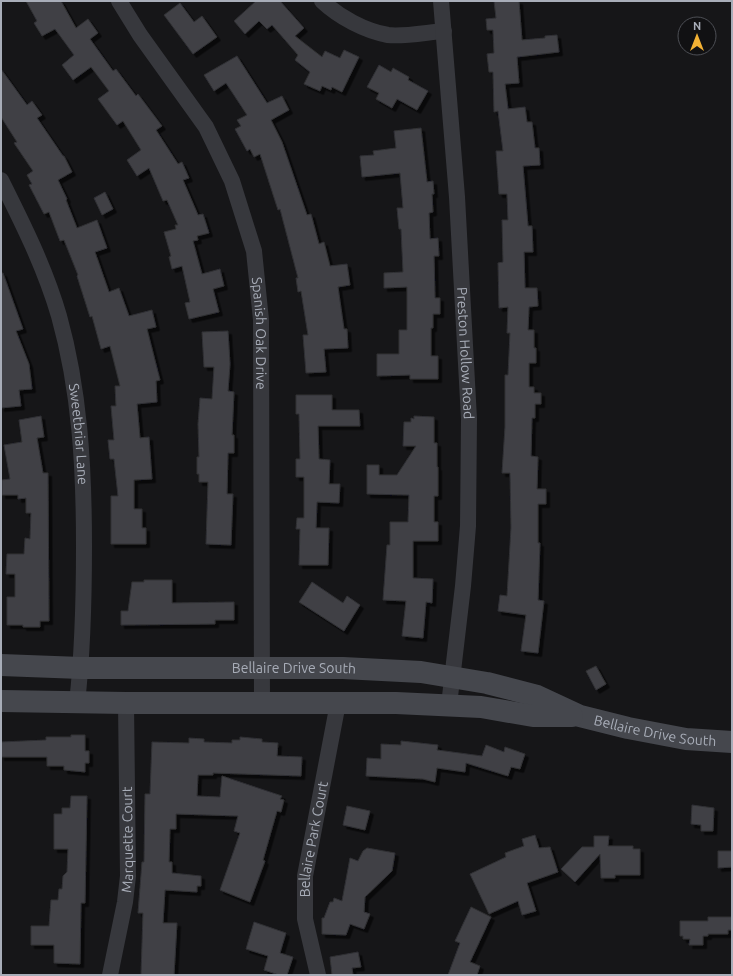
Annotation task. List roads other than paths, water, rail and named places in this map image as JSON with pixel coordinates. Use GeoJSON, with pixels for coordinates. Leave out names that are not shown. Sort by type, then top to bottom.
{"type":"FeatureCollection","features":[{"type":"Feature","properties":{"kind":"main road","name":"Bellaire Drive South"},"geometry":{"type":"LineString","coordinates":[[1,665],[81,668],[385,669],[452,676],[537,696],[580,716]]}},
{"type":"Feature","properties":{"kind":"main road","name":"Bellaire Drive South"},"geometry":{"type":"LineString","coordinates":[[1,701],[126,704],[262,702],[449,705],[533,716],[580,716],[686,739],[732,742]]}},
{"type":"Feature","properties":{"kind":"street","name":"Spanish Oak Drive"},"geometry":{"type":"LineString","coordinates":[[118,1],[140,35],[206,127],[232,181],[254,251],[262,320],[262,702]]}},
{"type":"Feature","properties":{"kind":"street"},"geometry":{"type":"LineString","coordinates":[[322,1],[331,9],[359,26],[388,35],[444,31]]}},
{"type":"Feature","properties":{"kind":"street","name":"Preston Hollow Road"},"geometry":{"type":"LineString","coordinates":[[441,1],[457,197],[469,419],[467,541],[464,586],[449,705]]}},
{"type":"Feature","properties":{"kind":"street","name":"Sweetbriar Lane"},"geometry":{"type":"LineString","coordinates":[[1,180],[41,264],[59,315],[72,370],[80,428],[84,502],[84,596],[81,668],[77,702]]}},
{"type":"Feature","properties":{"kind":"street","name":"Bellaire Park Court"},"geometry":{"type":"LineString","coordinates":[[318,975],[305,919],[306,876],[316,813],[338,703]]}},
{"type":"Feature","properties":{"kind":"street","name":"Marquette Court"},"geometry":{"type":"LineString","coordinates":[[110,975],[125,902],[128,876],[126,704]]}}]}
